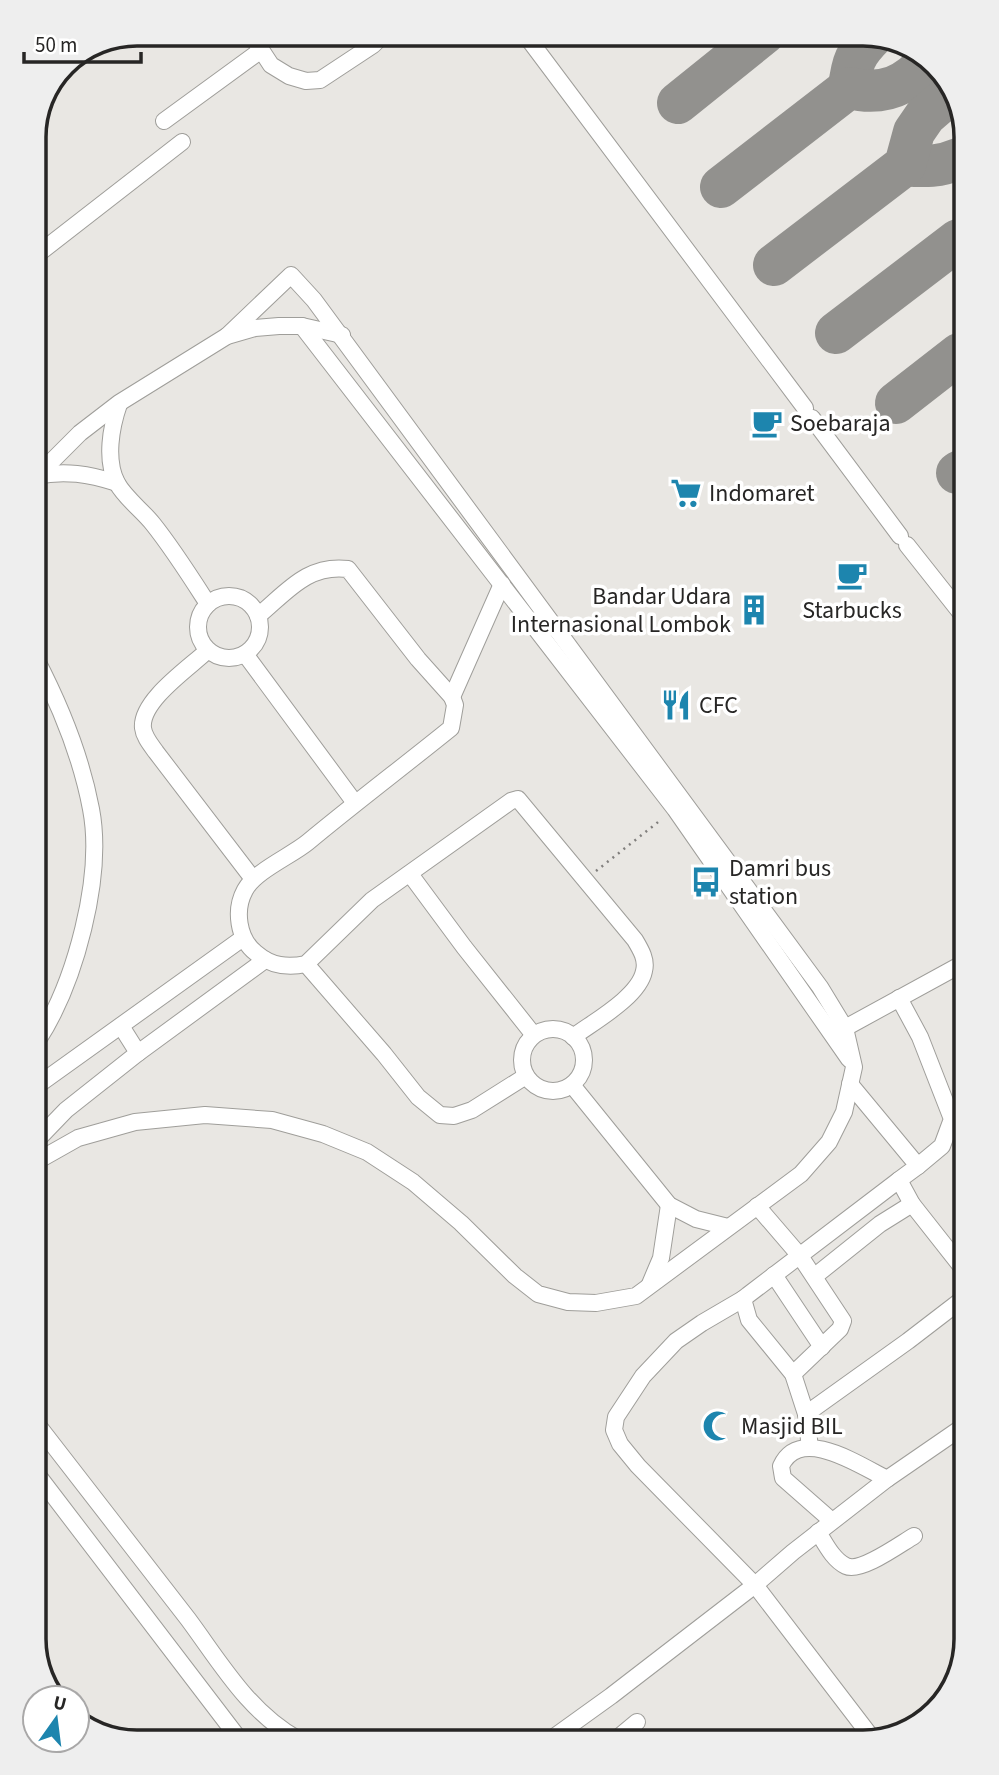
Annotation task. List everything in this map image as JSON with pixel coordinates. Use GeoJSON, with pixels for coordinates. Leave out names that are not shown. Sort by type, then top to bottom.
{"type":"FeatureCollection","features":[{"type":"Feature","properties":{"kind":"street"},"geometry":{"type":"LineString","coordinates":[[257,46],[271,65],[289,76],[306,81],[320,80],[371,46]]}},
{"type":"Feature","properties":{"kind":"street"},"geometry":{"type":"LineString","coordinates":[[534,46],[954,604]]}},
{"type":"Feature","properties":{"kind":"street"},"geometry":{"type":"LineString","coordinates":[[164,121],[260,51]]}},
{"type":"Feature","properties":{"kind":"street"},"geometry":{"type":"LineString","coordinates":[[46,248],[182,142]]}},
{"type":"Feature","properties":{"kind":"street"},"geometry":{"type":"LineString","coordinates":[[46,467],[80,433],[119,403],[227,335],[291,275],[342,335],[812,976],[845,1028],[854,1067],[844,1112],[830,1142],[800,1174],[636,1296],[596,1303],[568,1302],[538,1294],[422,1190],[367,1152],[323,1134],[272,1120],[205,1115],[135,1122],[78,1138],[46,1156]]}},
{"type":"Feature","properties":{"kind":"street"},"geometry":{"type":"LineString","coordinates":[[227,335],[255,328],[302,326],[342,335]]}},
{"type":"Feature","properties":{"kind":"street"},"geometry":{"type":"LineString","coordinates":[[302,326],[675,809],[854,1067]]}},
{"type":"Feature","properties":{"kind":"street"},"geometry":{"type":"LineString","coordinates":[[119,403],[111,426],[110,443],[117,483],[165,541],[208,604]]}},
{"type":"Feature","properties":{"kind":"street"},"geometry":{"type":"LineString","coordinates":[[46,476],[70,472],[117,483]]}},
{"type":"Feature","properties":{"kind":"street"},"geometry":{"type":"LineString","coordinates":[[258,616],[306,575],[321,569],[348,569],[418,659],[452,697]]}},
{"type":"Feature","properties":{"kind":"street"},"geometry":{"type":"LineString","coordinates":[[502,584],[452,697],[454,715],[451,728],[302,846],[253,880],[240,903],[239,917],[243,938],[249,948],[265,961],[292,967],[306,964],[372,901],[516,799],[521,800],[635,940],[643,954],[644,972],[637,985],[624,1000],[573,1037]]}},
{"type":"Feature","properties":{"kind":"street"},"geometry":{"type":"LineString","coordinates":[[221,597],[236,597],[249,604],[258,616],[260,630],[255,644],[245,654],[233,659],[219,657],[208,651],[198,636],[198,619],[208,604],[221,597]]}},
{"type":"Feature","properties":{"kind":"street"},"geometry":{"type":"LineString","coordinates":[[208,651],[162,691],[148,707],[143,728],[156,752],[253,880]]}},
{"type":"Feature","properties":{"kind":"street"},"geometry":{"type":"LineString","coordinates":[[245,654],[355,803]]}},
{"type":"Feature","properties":{"kind":"street"},"geometry":{"type":"LineString","coordinates":[[46,678],[59,703],[78,758],[92,812],[93,868],[85,919],[70,976],[46,1028]]}},
{"type":"Feature","properties":{"kind":"street"},"geometry":{"type":"LineString","coordinates":[[410,874],[533,1034]]}},
{"type":"Feature","properties":{"kind":"street"},"geometry":{"type":"LineString","coordinates":[[46,1079],[243,938]]}},
{"type":"Feature","properties":{"kind":"street"},"geometry":{"type":"LineString","coordinates":[[46,1130],[66,1110],[138,1054],[265,961]]}},
{"type":"Feature","properties":{"kind":"street"},"geometry":{"type":"LineString","coordinates":[[306,964],[418,1097],[440,1115],[454,1116],[472,1110],[526,1076]]}},
{"type":"Feature","properties":{"kind":"street"},"geometry":{"type":"LineString","coordinates":[[845,1028],[954,968]]}},
{"type":"Feature","properties":{"kind":"street"},"geometry":{"type":"LineString","coordinates":[[866,1730],[755,1585],[638,1465],[620,1444],[614,1430],[616,1418],[643,1376],[676,1341],[702,1322],[743,1299],[942,1146],[951,1119],[920,1037],[899,998]]}},
{"type":"Feature","properties":{"kind":"street"},"geometry":{"type":"LineString","coordinates":[[121,1027],[138,1054]]}},
{"type":"Feature","properties":{"kind":"street"},"geometry":{"type":"LineString","coordinates":[[556,1029],[573,1037],[582,1049],[584,1061],[581,1073],[572,1085],[562,1090],[548,1090],[535,1085],[526,1076],[522,1060],[525,1045],[533,1034],[556,1029]]}},
{"type":"Feature","properties":{"kind":"street"},"geometry":{"type":"LineString","coordinates":[[850,1084],[918,1166]]}},
{"type":"Feature","properties":{"kind":"street"},"geometry":{"type":"LineString","coordinates":[[572,1085],[669,1205],[696,1219],[728,1227]]}},
{"type":"Feature","properties":{"kind":"street"},"geometry":{"type":"LineString","coordinates":[[899,1181],[912,1204],[954,1257]]}},
{"type":"Feature","properties":{"kind":"street"},"geometry":{"type":"LineString","coordinates":[[815,1276],[880,1224],[912,1204]]}},
{"type":"Feature","properties":{"kind":"street"},"geometry":{"type":"LineString","coordinates":[[650,1284],[661,1258],[669,1205]]}},
{"type":"Feature","properties":{"kind":"street"},"geometry":{"type":"LineString","coordinates":[[757,1206],[815,1276],[843,1321],[840,1329],[793,1374]]}},
{"type":"Feature","properties":{"kind":"street"},"geometry":{"type":"LineString","coordinates":[[774,1275],[822,1347]]}},
{"type":"Feature","properties":{"kind":"street"},"geometry":{"type":"LineString","coordinates":[[743,1299],[749,1320],[793,1374],[806,1414],[810,1448]]}},
{"type":"Feature","properties":{"kind":"street"},"geometry":{"type":"LineString","coordinates":[[806,1414],[954,1306]]}},
{"type":"Feature","properties":{"kind":"street"},"geometry":{"type":"LineString","coordinates":[[564,1730],[755,1585],[831,1521],[954,1433]]}},
{"type":"Feature","properties":{"kind":"street"},"geometry":{"type":"LineString","coordinates":[[46,1437],[188,1619],[239,1690],[281,1729]]}},
{"type":"Feature","properties":{"kind":"street"},"geometry":{"type":"LineString","coordinates":[[831,1521],[783,1478],[780,1471],[788,1453],[801,1448],[823,1448],[887,1479]]}},
{"type":"Feature","properties":{"kind":"street"},"geometry":{"type":"LineString","coordinates":[[46,1486],[232,1729]]}},
{"type":"Feature","properties":{"kind":"street"},"geometry":{"type":"LineString","coordinates":[[818,1532],[838,1561],[848,1567],[861,1566],[914,1536]]}},
{"type":"Feature","properties":{"kind":"street"},"geometry":{"type":"LineString","coordinates":[[628,1730],[637,1722]]}},
{"type":"Feature","properties":{"kind":"path"},"geometry":{"type":"LineString","coordinates":[[585,880],[665,816]]}},
{"type":"Feature","properties":{"kind":"taxiway"},"geometry":{"type":"LineString","coordinates":[[678,103],[749,46]]}},
{"type":"Feature","properties":{"kind":"taxiway"},"geometry":{"type":"LineString","coordinates":[[849,88],[856,59],[864,46]]}},
{"type":"Feature","properties":{"kind":"taxiway"},"geometry":{"type":"LineString","coordinates":[[721,187],[849,88],[872,91],[894,87],[922,67]]}},
{"type":"Feature","properties":{"kind":"taxiway"},"geometry":{"type":"LineString","coordinates":[[774,265],[905,165],[914,132],[925,116],[946,100]]}},
{"type":"Feature","properties":{"kind":"taxiway"},"geometry":{"type":"LineString","coordinates":[[905,165],[932,166],[954,161]]}},
{"type":"Feature","properties":{"kind":"taxiway"},"geometry":{"type":"LineString","coordinates":[[836,333],[954,243]]}},
{"type":"Feature","properties":{"kind":"taxiway"},"geometry":{"type":"LineString","coordinates":[[896,403],[954,358]]}},
{"type":"Feature","properties":{"kind":"place","name":"Soebaraja"},"geometry":{"type":"Point","coordinates":[767,423]}},
{"type":"Feature","properties":{"kind":"place","name":"Indomaret"},"geometry":{"type":"Point","coordinates":[686,493]}},
{"type":"Feature","properties":{"kind":"place","name":"Starbucks"},"geometry":{"type":"Point","coordinates":[852,575]}},
{"type":"Feature","properties":{"kind":"place","name":"Bandar Udara Internasional Lombok"},"geometry":{"type":"Point","coordinates":[754,610]}},
{"type":"Feature","properties":{"kind":"place","name":"CFC"},"geometry":{"type":"Point","coordinates":[676,705]}},
{"type":"Feature","properties":{"kind":"place","name":"Damri bus station"},"geometry":{"type":"Point","coordinates":[706,882]}},
{"type":"Feature","properties":{"kind":"place","name":"Masjid BIL"},"geometry":{"type":"Point","coordinates":[718,1426]}}]}
